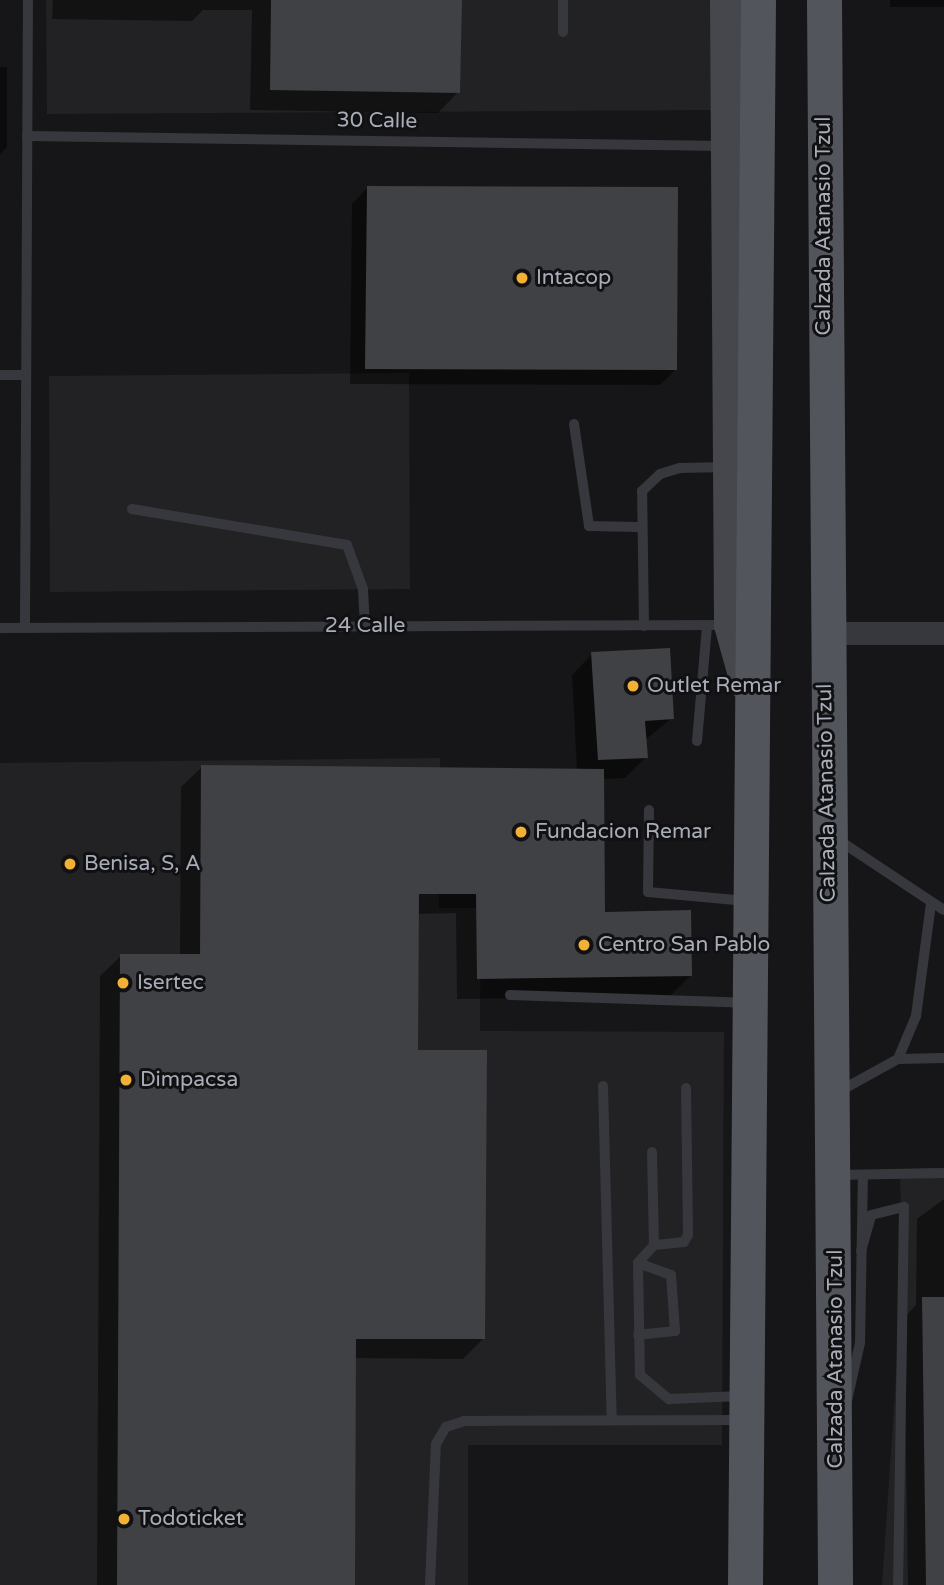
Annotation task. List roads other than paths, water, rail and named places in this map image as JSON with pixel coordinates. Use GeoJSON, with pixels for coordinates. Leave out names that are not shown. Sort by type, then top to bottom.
{"type":"FeatureCollection","features":[{"type":"Feature","properties":{"kind":"main road"},"geometry":{"type":"LineString","coordinates":[[745,1585],[748,688],[758,0]]}},
{"type":"Feature","properties":{"kind":"main road","name":"Calzada Atanasio Tzul"},"geometry":{"type":"LineString","coordinates":[[824,0],[825,832],[835,1093],[849,1175],[837,1423],[835,1585]]}},
{"type":"Feature","properties":{"kind":"street"},"geometry":{"type":"LineString","coordinates":[[726,0],[729,467],[718,626],[748,688]]}},
{"type":"Feature","properties":{"kind":"street"},"geometry":{"type":"LineString","coordinates":[[825,633],[944,633]]}},
{"type":"Feature","properties":{"kind":"lane"},"geometry":{"type":"LineString","coordinates":[[24,628],[27,0]]}},
{"type":"Feature","properties":{"kind":"lane"},"geometry":{"type":"LineString","coordinates":[[563,0],[563,32]]}},
{"type":"Feature","properties":{"kind":"lane","name":"30 Calle"},"geometry":{"type":"LineString","coordinates":[[27,136],[725,146]]}},
{"type":"Feature","properties":{"kind":"lane"},"geometry":{"type":"LineString","coordinates":[[0,375],[26,375]]}},
{"type":"Feature","properties":{"kind":"lane"},"geometry":{"type":"LineString","coordinates":[[575,424],[589,526],[638,527]]}},
{"type":"Feature","properties":{"kind":"lane"},"geometry":{"type":"LineString","coordinates":[[644,626],[638,527],[642,491],[660,474],[729,467]]}},
{"type":"Feature","properties":{"kind":"lane"},"geometry":{"type":"LineString","coordinates":[[132,509],[347,545],[363,589],[365,626]]}},
{"type":"Feature","properties":{"kind":"lane"},"geometry":{"type":"LineString","coordinates":[[697,741],[718,626]]}},
{"type":"Feature","properties":{"kind":"lane","name":"24 Calle"},"geometry":{"type":"LineString","coordinates":[[0,628],[718,626]]}},
{"type":"Feature","properties":{"kind":"lane"},"geometry":{"type":"LineString","coordinates":[[649,810],[648,892],[747,901]]}},
{"type":"Feature","properties":{"kind":"lane"},"geometry":{"type":"LineString","coordinates":[[825,832],[931,904],[944,910]]}},
{"type":"Feature","properties":{"kind":"lane"},"geometry":{"type":"LineString","coordinates":[[898,1059],[918,1003],[931,904]]}},
{"type":"Feature","properties":{"kind":"lane"},"geometry":{"type":"LineString","coordinates":[[510,995],[746,1003]]}},
{"type":"Feature","properties":{"kind":"lane"},"geometry":{"type":"LineString","coordinates":[[835,1093],[898,1059],[944,1058]]}},
{"type":"Feature","properties":{"kind":"lane"},"geometry":{"type":"LineString","coordinates":[[603,1086],[612,1419]]}},
{"type":"Feature","properties":{"kind":"lane"},"geometry":{"type":"LineString","coordinates":[[654,1245],[684,1242],[688,1235],[685,1088]]}},
{"type":"Feature","properties":{"kind":"lane"},"geometry":{"type":"LineString","coordinates":[[652,1152],[654,1245],[638,1264],[640,1375],[650,1389],[669,1399],[747,1408]]}},
{"type":"Feature","properties":{"kind":"lane"},"geometry":{"type":"LineString","coordinates":[[862,1251],[849,1175],[944,1173]]}},
{"type":"Feature","properties":{"kind":"lane"},"geometry":{"type":"LineString","coordinates":[[837,1423],[856,1378],[862,1251],[871,1215],[904,1207],[898,1585]]}},
{"type":"Feature","properties":{"kind":"lane"},"geometry":{"type":"LineString","coordinates":[[638,1264],[671,1275],[675,1331],[638,1335]]}},
{"type":"Feature","properties":{"kind":"lane"},"geometry":{"type":"LineString","coordinates":[[430,1585],[436,1444],[446,1427],[464,1421],[612,1419],[747,1408]]}},
{"type":"Feature","properties":{"kind":"place","name":"Intacop"},"geometry":{"type":"Point","coordinates":[522,278]}},
{"type":"Feature","properties":{"kind":"place","name":"Outlet Remar"},"geometry":{"type":"Point","coordinates":[633,686]}},
{"type":"Feature","properties":{"kind":"place","name":"Fundacion Remar"},"geometry":{"type":"Point","coordinates":[521,832]}},
{"type":"Feature","properties":{"kind":"place","name":"Benisa, S, A"},"geometry":{"type":"Point","coordinates":[70,864]}},
{"type":"Feature","properties":{"kind":"place","name":"Centro San Pablo"},"geometry":{"type":"Point","coordinates":[584,945]}},
{"type":"Feature","properties":{"kind":"place","name":"Isertec"},"geometry":{"type":"Point","coordinates":[123,983]}},
{"type":"Feature","properties":{"kind":"place","name":"Dimpacsa"},"geometry":{"type":"Point","coordinates":[126,1080]}},
{"type":"Feature","properties":{"kind":"place","name":"Todoticket"},"geometry":{"type":"Point","coordinates":[124,1519]}}]}
